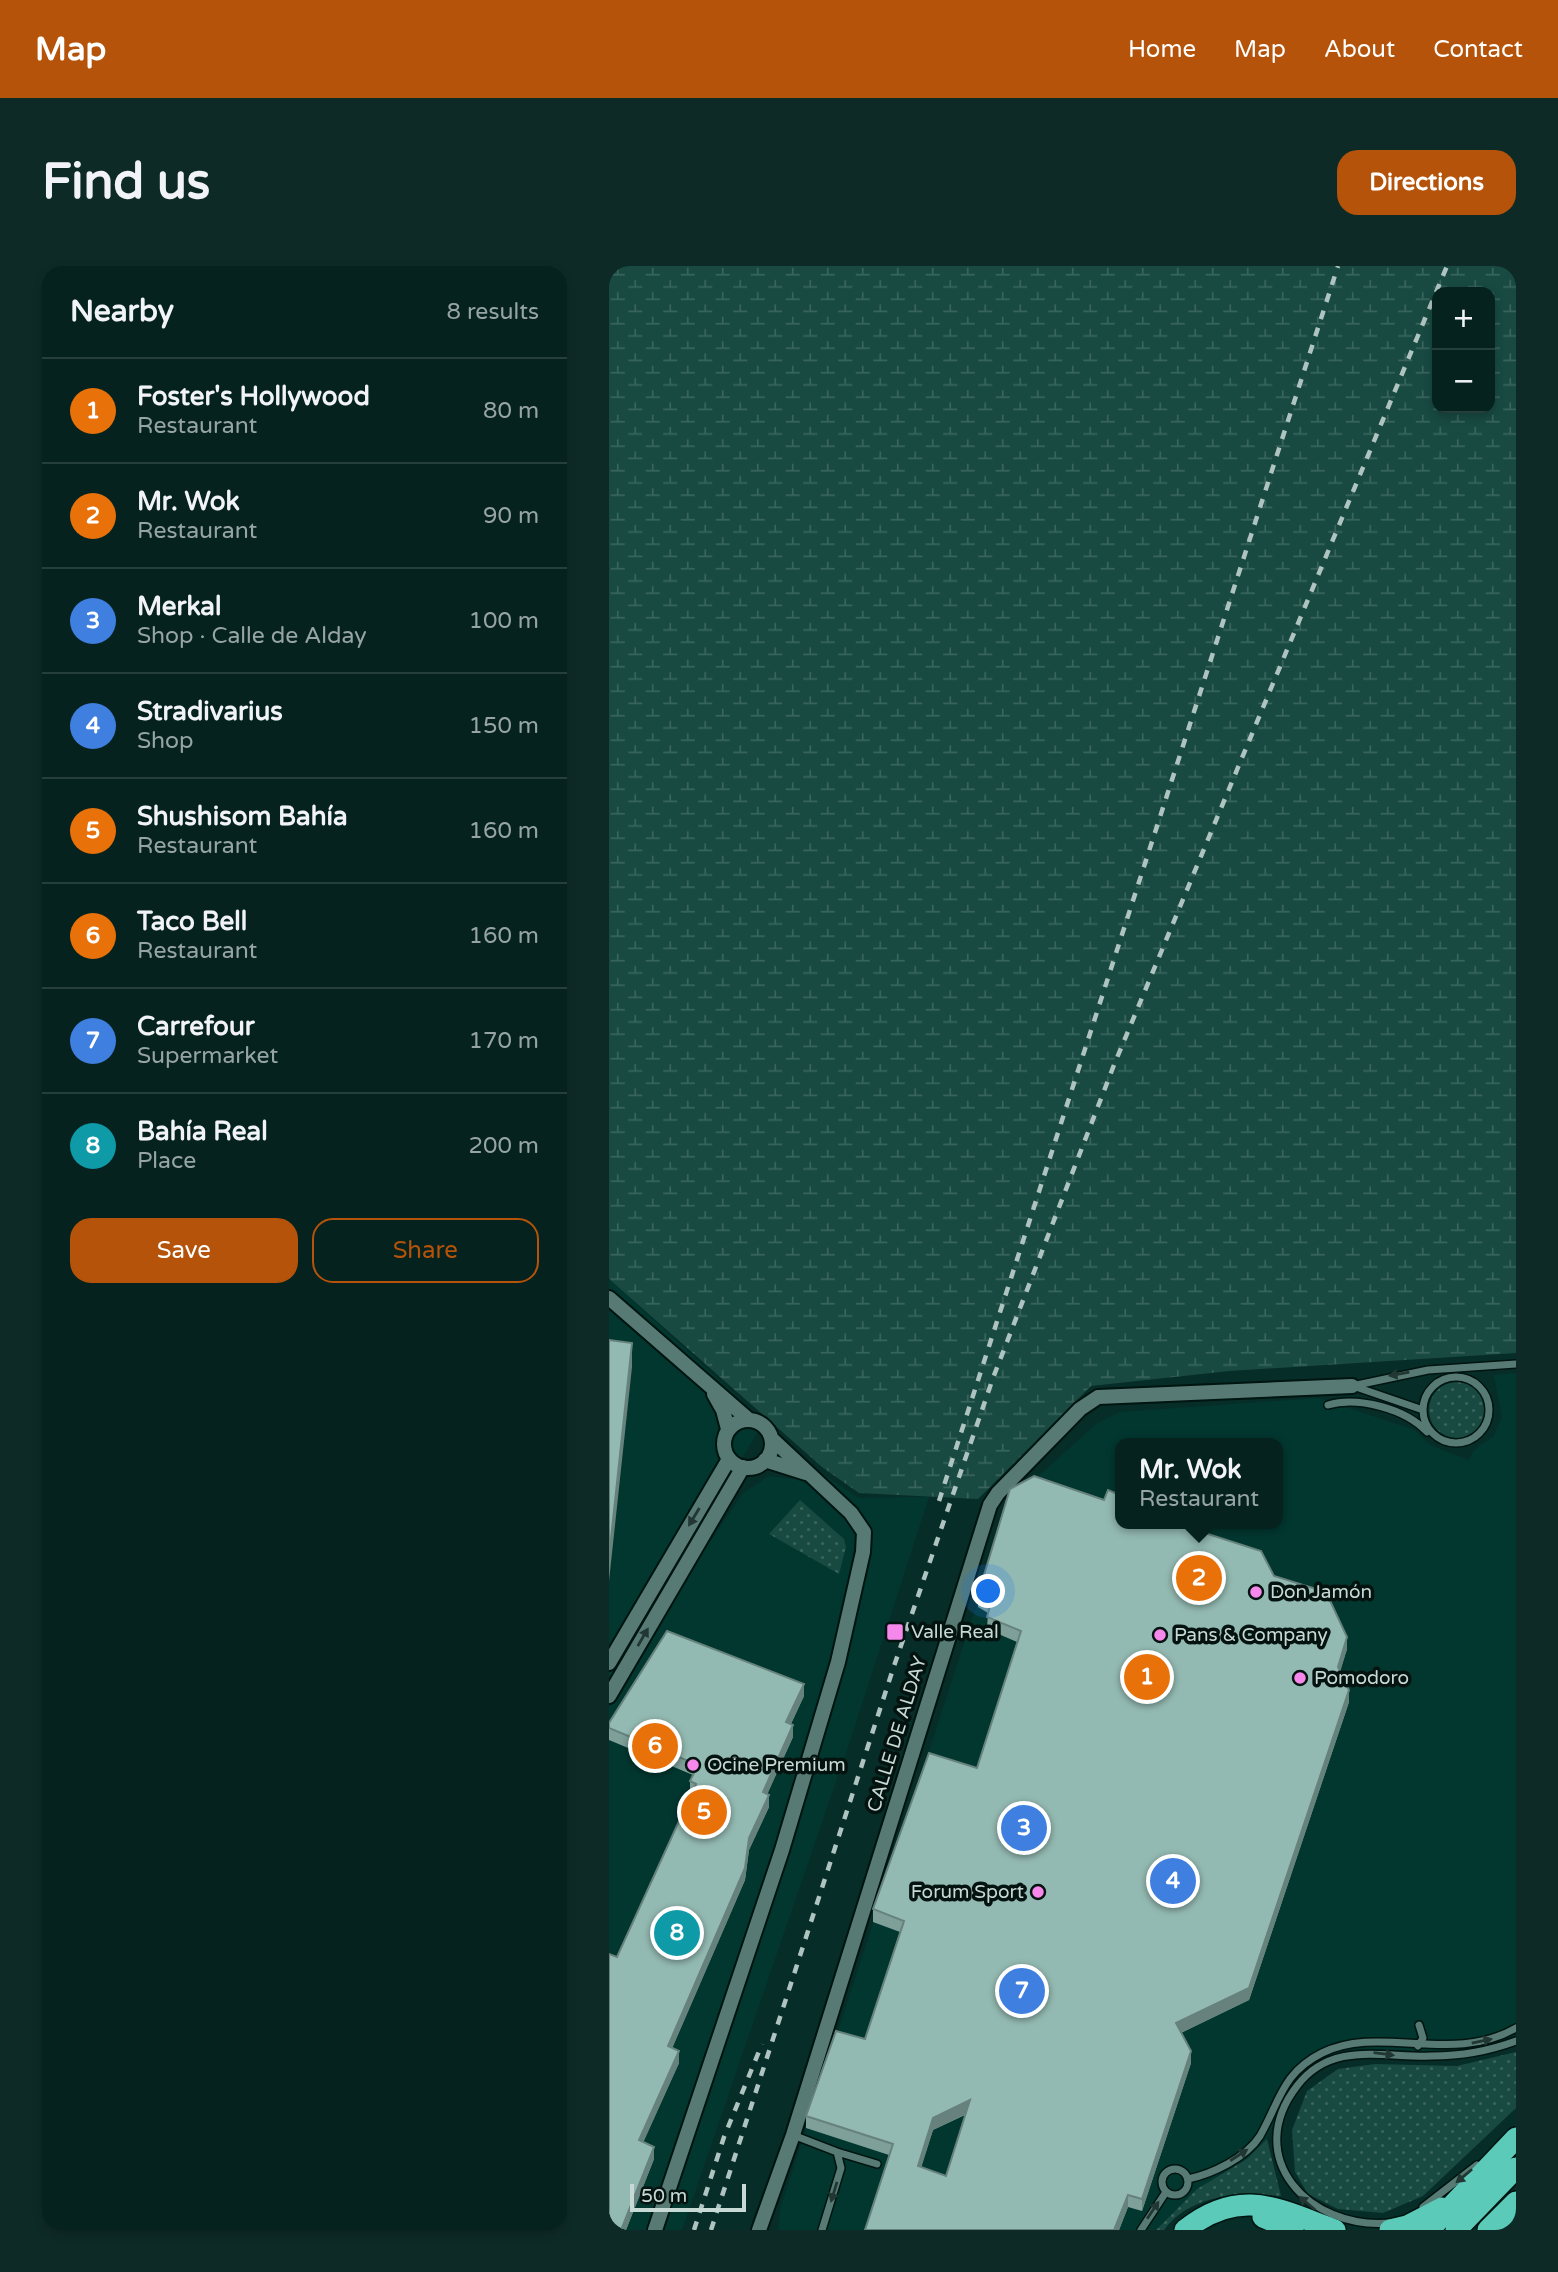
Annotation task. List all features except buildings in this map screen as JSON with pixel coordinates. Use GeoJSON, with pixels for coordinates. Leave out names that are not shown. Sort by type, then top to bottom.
{"type":"FeatureCollection","features":[{"type":"Feature","properties":{"kind":"highway"},"geometry":{"type":"LineString","coordinates":[[1429,2230],[1516,2138]]}},
{"type":"Feature","properties":{"kind":"highway"},"geometry":{"type":"LineString","coordinates":[[1456,2230],[1516,2168]]}},
{"type":"Feature","properties":{"kind":"highway"},"geometry":{"type":"LineString","coordinates":[[1389,2230],[1435,2213],[1466,2190]]}},
{"type":"Feature","properties":{"kind":"highway"},"geometry":{"type":"LineString","coordinates":[[1487,2230],[1516,2202]]}},
{"type":"Feature","properties":{"kind":"highway"},"geometry":{"type":"LineString","coordinates":[[1185,2230],[1205,2216],[1227,2207],[1260,2204],[1335,2230]]}},
{"type":"Feature","properties":{"kind":"highway"},"geometry":{"type":"LineString","coordinates":[[1205,2216],[1255,2215],[1293,2230]]}},
{"type":"Feature","properties":{"kind":"highway"},"geometry":{"type":"LineString","coordinates":[[1509,2230],[1516,2222]]}},
{"type":"Feature","properties":{"kind":"street"},"geometry":{"type":"LineString","coordinates":[[609,1298],[748,1419],[763,1425],[771,1438],[851,1513],[864,1532],[863,1552],[838,1662],[782,1850],[655,2230]]}},
{"type":"Feature","properties":{"kind":"street","name":"CALLE DE ALDAY"},"geometry":{"type":"LineString","coordinates":[[764,2229],[990,1505],[998,1493],[1080,1409],[1098,1397],[1352,1385]]}},
{"type":"Feature","properties":{"kind":"street"},"geometry":{"type":"LineString","coordinates":[[711,1387],[723,1410],[728,1429],[724,1444],[729,1459],[743,1467],[758,1465],[770,1454],[771,1438]]}},
{"type":"Feature","properties":{"kind":"street"},"geometry":{"type":"LineString","coordinates":[[728,1429],[748,1419]]}},
{"type":"Feature","properties":{"kind":"street"},"geometry":{"type":"LineString","coordinates":[[609,1662],[729,1459]]}},
{"type":"Feature","properties":{"kind":"street"},"geometry":{"type":"LineString","coordinates":[[765,1460],[807,1473]]}},
{"type":"Feature","properties":{"kind":"street"},"geometry":{"type":"LineString","coordinates":[[609,1696],[743,1467]]}},
{"type":"Feature","properties":{"kind":"lane"},"geometry":{"type":"LineString","coordinates":[[1352,1385],[1428,1370],[1516,1364]]}},
{"type":"Feature","properties":{"kind":"lane"},"geometry":{"type":"LineString","coordinates":[[1328,1405],[1348,1400],[1364,1402],[1413,1420],[1429,1434],[1449,1443],[1468,1441],[1483,1429],[1489,1416],[1487,1396],[1479,1385],[1467,1378],[1428,1370]]}},
{"type":"Feature","properties":{"kind":"lane"},"geometry":{"type":"LineString","coordinates":[[1438,1438],[1426,1424],[1424,1399],[1433,1385],[1454,1376]]}},
{"type":"Feature","properties":{"kind":"lane"},"geometry":{"type":"LineString","coordinates":[[1352,1385],[1423,1410]]}},
{"type":"Feature","properties":{"kind":"lane"},"geometry":{"type":"LineString","coordinates":[[1418,2046],[1423,2038],[1419,2025]]}},
{"type":"Feature","properties":{"kind":"lane"},"geometry":{"type":"LineString","coordinates":[[1188,2179],[1208,2174],[1255,2142],[1283,2086],[1314,2058],[1341,2045],[1356,2043],[1418,2046],[1477,2042],[1516,2028]]}},
{"type":"Feature","properties":{"kind":"lane"},"geometry":{"type":"LineString","coordinates":[[1516,2041],[1461,2054],[1422,2057],[1363,2052],[1343,2055],[1319,2067],[1303,2080],[1286,2104],[1277,2131],[1278,2150],[1285,2174],[1302,2200],[1330,2217],[1369,2225],[1390,2222],[1412,2214],[1451,2186],[1516,2132]]}},
{"type":"Feature","properties":{"kind":"lane"},"geometry":{"type":"LineString","coordinates":[[793,2135],[877,2164]]}},
{"type":"Feature","properties":{"kind":"lane"},"geometry":{"type":"LineString","coordinates":[[822,2230],[841,2168],[837,2152]]}},
{"type":"Feature","properties":{"kind":"lane"},"geometry":{"type":"LineString","coordinates":[[1180,2169],[1188,2179],[1187,2188],[1181,2193],[1166,2192],[1161,2183],[1167,2171],[1180,2169]]}},
{"type":"Feature","properties":{"kind":"lane"},"geometry":{"type":"LineString","coordinates":[[1141,2230],[1166,2192]]}},
{"type":"Feature","properties":{"kind":"shaded area"},"geometry":{"type":"Polygon","coordinates":[[[609,1279],[764,1421],[609,1686],[609,1279]]]}},
{"type":"Feature","properties":{"kind":"shaded area"},"geometry":{"type":"Polygon","coordinates":[[[1516,1373],[1516,2034],[1479,2047],[1424,2051],[1350,2048],[1322,2058],[1304,2070],[1288,2090],[1267,2139],[1247,2159],[1197,2189],[1156,2230],[778,2230],[781,2206],[1010,1502],[1096,1424],[1120,1412],[1319,1398],[1415,1430],[1430,1445],[1469,1460],[1474,1450],[1494,1436],[1502,1417],[1494,1375],[1516,1373]]]}},
{"type":"Feature","properties":{"kind":"shaded area"},"geometry":{"type":"Polygon","coordinates":[[[811,1466],[859,1498],[929,1497],[852,1735],[682,2230],[609,2230],[609,1701],[651,1629],[743,1493],[769,1476],[796,1479],[811,1466]]]}},
{"type":"Feature","properties":{"kind":"green space"},"geometry":{"type":"Polygon","coordinates":[[[609,266],[1516,266],[1516,1353],[1229,1371],[1091,1386],[978,1499],[859,1493],[822,1467],[609,1279],[609,266]]]}},
{"type":"Feature","properties":{"kind":"green space"},"geometry":{"type":"Polygon","coordinates":[[[1457,1382],[1472,1387],[1480,1395],[1485,1410],[1480,1425],[1472,1433],[1457,1438],[1442,1433],[1434,1425],[1429,1410],[1434,1395],[1442,1387],[1457,1382]]]}},
{"type":"Feature","properties":{"kind":"green space"},"geometry":{"type":"Polygon","coordinates":[[[800,1500],[844,1539],[846,1547],[839,1574],[769,1534],[800,1500]]]}},
{"type":"Feature","properties":{"kind":"green space"},"geometry":{"type":"Polygon","coordinates":[[[1516,2052],[1516,2108],[1423,2196],[1383,2213],[1338,2209],[1308,2194],[1295,2172],[1292,2130],[1307,2091],[1338,2069],[1375,2064],[1457,2066],[1516,2052]]]}},
{"type":"Feature","properties":{"kind":"green space"},"geometry":{"type":"Polygon","coordinates":[[[1267,2139],[1281,2196],[1233,2196],[1202,2202],[1175,2218],[1164,2230],[1156,2230],[1197,2189],[1247,2159],[1267,2139]]]}},
{"type":"Feature","properties":{"kind":"railway"},"geometry":{"type":"LineString","coordinates":[[939,1501],[1338,266]]}},
{"type":"Feature","properties":{"kind":"railway"},"geometry":{"type":"LineString","coordinates":[[711,2230],[894,1666],[993,1378],[1114,1065],[1447,266]]}},
{"type":"Feature","properties":{"kind":"railway"},"geometry":{"type":"LineString","coordinates":[[694,2230],[724,2137],[762,2044]]}},
{"type":"Feature","properties":{"kind":"place","name":"Mr. Wok"},"geometry":{"type":"Point","coordinates":[1199,1578]}},
{"type":"Feature","properties":{"kind":"place","name":"Don Jamón"},"geometry":{"type":"Point","coordinates":[1256,1592]}},
{"type":"Feature","properties":{"kind":"place","name":"Valle Real"},"geometry":{"type":"Point","coordinates":[895,1632]}},
{"type":"Feature","properties":{"kind":"place","name":"Pans & Company"},"geometry":{"type":"Point","coordinates":[1160,1635]}},
{"type":"Feature","properties":{"kind":"place","name":"Foster's Hollywood"},"geometry":{"type":"Point","coordinates":[1147,1677]}},
{"type":"Feature","properties":{"kind":"place","name":"Pomodoro"},"geometry":{"type":"Point","coordinates":[1300,1678]}},
{"type":"Feature","properties":{"kind":"place","name":"Taco Bell"},"geometry":{"type":"Point","coordinates":[655,1746]}},
{"type":"Feature","properties":{"kind":"place","name":"Ocine Premium"},"geometry":{"type":"Point","coordinates":[693,1765]}},
{"type":"Feature","properties":{"kind":"place","name":"Shushisom Bahía"},"geometry":{"type":"Point","coordinates":[704,1812]}},
{"type":"Feature","properties":{"kind":"place","name":"Merkal"},"geometry":{"type":"Point","coordinates":[1024,1828]}},
{"type":"Feature","properties":{"kind":"place","name":"Stradivarius"},"geometry":{"type":"Point","coordinates":[1173,1881]}},
{"type":"Feature","properties":{"kind":"place","name":"Forum Sport"},"geometry":{"type":"Point","coordinates":[1038,1892]}},
{"type":"Feature","properties":{"kind":"place","name":"Bahía Real"},"geometry":{"type":"Point","coordinates":[677,1933]}},
{"type":"Feature","properties":{"kind":"place","name":"Carrefour"},"geometry":{"type":"Point","coordinates":[1022,1991]}}]}
